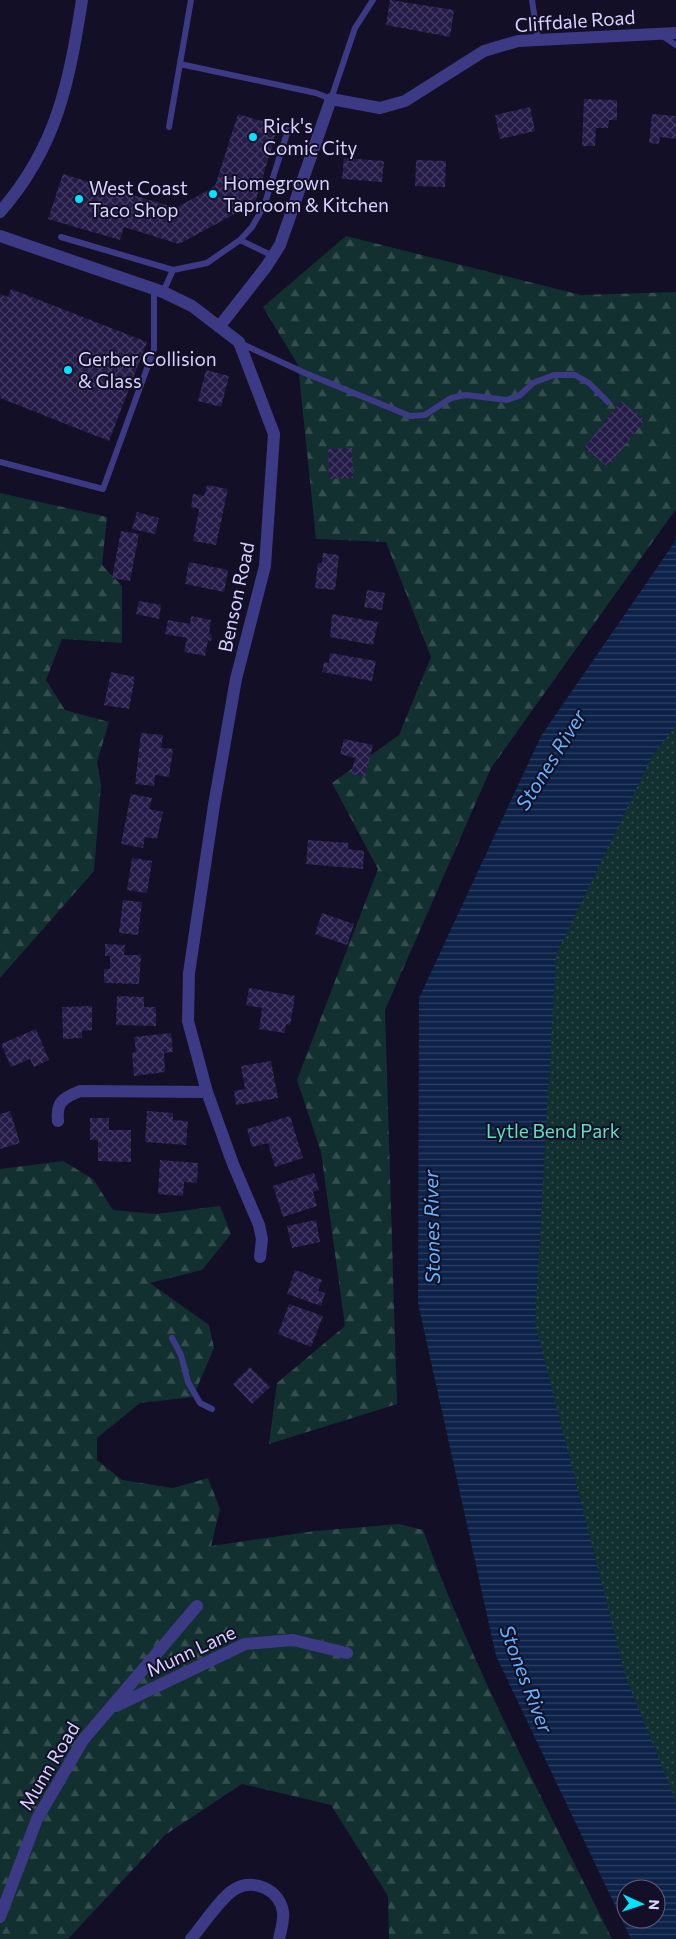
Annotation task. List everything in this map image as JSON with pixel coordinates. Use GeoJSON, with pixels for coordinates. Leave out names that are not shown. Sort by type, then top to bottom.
{"type":"FeatureCollection","features":[{"type":"Feature","properties":{"kind":"street"},"geometry":{"type":"LineString","coordinates":[[0,212],[31,173],[48,141],[61,104],[76,42],[82,0]]}},
{"type":"Feature","properties":{"kind":"street","name":"Cliffdale Road"},"geometry":{"type":"LineString","coordinates":[[331,99],[380,108],[405,101],[484,50],[518,41],[676,34]]}},
{"type":"Feature","properties":{"kind":"street"},"geometry":{"type":"LineString","coordinates":[[219,327],[273,256],[286,228],[331,99]]}},
{"type":"Feature","properties":{"kind":"street"},"geometry":{"type":"LineString","coordinates":[[0,236],[158,291],[192,306],[239,342]]}},
{"type":"Feature","properties":{"kind":"street","name":"Benson Road"},"geometry":{"type":"LineString","coordinates":[[239,342],[274,434],[266,566],[235,688],[214,805],[189,973],[188,1021],[207,1092],[233,1164],[259,1225],[262,1239],[260,1257]]}},
{"type":"Feature","properties":{"kind":"street"},"geometry":{"type":"LineString","coordinates":[[58,1121],[56,1110],[59,1104],[70,1095],[80,1091],[207,1092]]}},
{"type":"Feature","properties":{"kind":"street","name":"Munn Road"},"geometry":{"type":"LineString","coordinates":[[0,1917],[37,1819],[83,1740],[197,1606]]}},
{"type":"Feature","properties":{"kind":"street","name":"Munn Lane"},"geometry":{"type":"LineString","coordinates":[[112,1708],[245,1644],[293,1640],[347,1653]]}},
{"type":"Feature","properties":{"kind":"street"},"geometry":{"type":"LineString","coordinates":[[191,1939],[233,1890],[251,1885],[269,1890],[281,1904],[283,1918],[279,1939]]}},
{"type":"Feature","properties":{"kind":"lane"},"geometry":{"type":"LineString","coordinates":[[168,127],[191,0]]}},
{"type":"Feature","properties":{"kind":"lane"},"geometry":{"type":"LineString","coordinates":[[180,64],[316,93],[331,99],[356,28],[373,0]]}},
{"type":"Feature","properties":{"kind":"lane"},"geometry":{"type":"LineString","coordinates":[[532,0],[538,40]]}},
{"type":"Feature","properties":{"kind":"lane"},"geometry":{"type":"LineString","coordinates":[[660,34],[676,45]]}},
{"type":"Feature","properties":{"kind":"lane"},"geometry":{"type":"LineString","coordinates":[[61,237],[173,270],[207,263],[240,240],[252,227],[264,206],[288,130]]}},
{"type":"Feature","properties":{"kind":"lane"},"geometry":{"type":"LineString","coordinates":[[240,240],[273,256]]}},
{"type":"Feature","properties":{"kind":"lane"},"geometry":{"type":"LineString","coordinates":[[0,462],[102,489],[154,349],[158,291],[173,270]]}},
{"type":"Feature","properties":{"kind":"lane"},"geometry":{"type":"LineString","coordinates":[[239,342],[305,373],[410,416],[424,415],[451,398],[466,395],[507,400],[518,396],[533,382],[554,375],[575,375],[589,384],[608,402]]}},
{"type":"Feature","properties":{"kind":"lane"},"geometry":{"type":"LineString","coordinates":[[172,1338],[181,1355],[188,1382],[200,1403],[212,1409]]}},
{"type":"Feature","properties":{"kind":"green space"},"geometry":{"type":"Polygon","coordinates":[[[346,236],[581,295],[676,292],[676,509],[491,768],[385,1010],[397,1404],[269,1444],[277,1383],[345,1326],[321,1152],[297,1080],[378,869],[332,783],[399,735],[431,657],[386,542],[316,539],[298,365],[263,307],[346,236]]]}},
{"type":"Feature","properties":{"kind":"green space"},"geometry":{"type":"Polygon","coordinates":[[[0,493],[107,517],[102,565],[122,586],[122,643],[62,639],[46,680],[65,710],[109,722],[97,762],[101,785],[94,871],[0,978],[0,493]]]}},
{"type":"Feature","properties":{"kind":"green space","name":"Lytle Bend Park"},"geometry":{"type":"Polygon","coordinates":[[[676,573],[676,1939],[666,1929],[666,1879],[621,1879],[508,1645],[525,795],[676,573]]]}},
{"type":"Feature","properties":{"kind":"green space"},"geometry":{"type":"Polygon","coordinates":[[[63,1161],[93,1179],[113,1210],[156,1214],[220,1206],[231,1234],[202,1270],[150,1283],[209,1325],[214,1348],[193,1397],[140,1403],[97,1438],[97,1460],[122,1480],[173,1488],[208,1478],[220,1509],[211,1546],[315,1531],[399,1524],[423,1530],[443,1583],[488,1686],[612,1939],[389,1939],[388,1896],[331,1805],[242,1784],[165,1835],[68,1939],[0,1939],[0,1169],[63,1161]]]}},
{"type":"Feature","properties":{"kind":"water","name":"Stones River"},"geometry":{"type":"Polygon","coordinates":[[[676,540],[676,726],[652,756],[556,955],[535,1323],[626,1678],[676,1801],[676,1939],[631,1939],[626,1929],[666,1929],[666,1879],[616,1879],[616,1908],[496,1656],[418,1303],[419,998],[541,736],[676,540]]]}},
{"type":"Feature","properties":{"kind":"building"},"geometry":{"type":"Polygon","coordinates":[[[390,0],[454,10],[450,37],[386,25],[390,0]]]}},
{"type":"Feature","properties":{"kind":"building"},"geometry":{"type":"Polygon","coordinates":[[[584,99],[617,100],[617,120],[609,120],[608,128],[596,128],[595,146],[582,146],[584,99]]]}},
{"type":"Feature","properties":{"kind":"building"},"geometry":{"type":"Polygon","coordinates":[[[530,107],[535,131],[500,139],[495,115],[530,107]]]}},
{"type":"Feature","properties":{"kind":"building"},"geometry":{"type":"Polygon","coordinates":[[[238,114],[278,126],[255,203],[179,244],[124,227],[120,240],[48,219],[63,174],[176,208],[215,186],[238,114]]]}},
{"type":"Feature","properties":{"kind":"building"},"geometry":{"type":"Polygon","coordinates":[[[652,114],[676,116],[676,139],[660,137],[659,144],[649,143],[652,114]]]}},
{"type":"Feature","properties":{"kind":"building"},"geometry":{"type":"Polygon","coordinates":[[[344,158],[384,161],[382,182],[342,179],[344,158]]]}},
{"type":"Feature","properties":{"kind":"building"},"geometry":{"type":"Polygon","coordinates":[[[416,160],[446,161],[445,187],[415,186],[416,160]]]}},
{"type":"Feature","properties":{"kind":"building","name":"Gerber Collision & Glass"},"geometry":{"type":"Polygon","coordinates":[[[11,289],[147,342],[109,441],[0,398],[0,294],[8,297],[11,289]]]}},
{"type":"Feature","properties":{"kind":"building"},"geometry":{"type":"Polygon","coordinates":[[[206,370],[229,376],[221,407],[198,401],[206,370]]]}},
{"type":"Feature","properties":{"kind":"building"},"geometry":{"type":"Polygon","coordinates":[[[621,401],[645,420],[608,467],[584,448],[621,401]]]}},
{"type":"Feature","properties":{"kind":"building"},"geometry":{"type":"Polygon","coordinates":[[[352,448],[353,478],[329,479],[328,449],[352,448]]]}},
{"type":"Feature","properties":{"kind":"building"},"geometry":{"type":"Polygon","coordinates":[[[207,485],[228,489],[216,545],[193,541],[199,509],[191,507],[193,494],[204,496],[207,485]]]}},
{"type":"Feature","properties":{"kind":"building"},"geometry":{"type":"Polygon","coordinates":[[[137,512],[159,518],[155,534],[132,529],[137,512]]]}},
{"type":"Feature","properties":{"kind":"building"},"geometry":{"type":"Polygon","coordinates":[[[121,531],[139,534],[130,581],[112,578],[121,531]]]}},
{"type":"Feature","properties":{"kind":"building"},"geometry":{"type":"Polygon","coordinates":[[[323,553],[339,555],[335,590],[315,588],[318,563],[322,563],[323,553]]]}},
{"type":"Feature","properties":{"kind":"building"},"geometry":{"type":"Polygon","coordinates":[[[189,562],[228,570],[224,592],[185,584],[189,562]]]}},
{"type":"Feature","properties":{"kind":"building"},"geometry":{"type":"Polygon","coordinates":[[[367,590],[385,593],[382,610],[364,607],[367,590]]]}},
{"type":"Feature","properties":{"kind":"building"},"geometry":{"type":"Polygon","coordinates":[[[139,601],[161,605],[159,619],[136,614],[139,601]]]}},
{"type":"Feature","properties":{"kind":"building"},"geometry":{"type":"Polygon","coordinates":[[[332,614],[378,622],[373,645],[330,637],[332,614]]]}},
{"type":"Feature","properties":{"kind":"building"},"geometry":{"type":"Polygon","coordinates":[[[191,616],[211,620],[209,634],[212,634],[211,641],[208,640],[205,656],[184,652],[187,638],[165,634],[168,620],[190,624],[191,616]]]}},
{"type":"Feature","properties":{"kind":"building"},"geometry":{"type":"Polygon","coordinates":[[[330,653],[376,661],[372,681],[322,672],[324,662],[329,663],[330,653]]]}},
{"type":"Feature","properties":{"kind":"building"},"geometry":{"type":"Polygon","coordinates":[[[111,672],[135,677],[129,709],[104,705],[111,672]]]}},
{"type":"Feature","properties":{"kind":"building"},"geometry":{"type":"Polygon","coordinates":[[[141,733],[163,735],[161,748],[173,749],[169,777],[155,775],[154,786],[135,784],[141,733]]]}},
{"type":"Feature","properties":{"kind":"building"},"geometry":{"type":"Polygon","coordinates":[[[344,739],[373,745],[365,777],[351,774],[355,758],[340,754],[344,739]]]}},
{"type":"Feature","properties":{"kind":"building"},"geometry":{"type":"Polygon","coordinates":[[[131,794],[152,798],[149,809],[163,812],[157,839],[145,837],[143,848],[121,844],[131,794]]]}},
{"type":"Feature","properties":{"kind":"building"},"geometry":{"type":"Polygon","coordinates":[[[308,840],[349,843],[348,849],[364,851],[363,869],[306,864],[308,840]]]}},
{"type":"Feature","properties":{"kind":"building"},"geometry":{"type":"Polygon","coordinates":[[[132,858],[152,861],[147,893],[127,890],[132,858]]]}},
{"type":"Feature","properties":{"kind":"building"},"geometry":{"type":"Polygon","coordinates":[[[123,900],[142,902],[138,935],[119,933],[123,900]]]}},
{"type":"Feature","properties":{"kind":"building"},"geometry":{"type":"Polygon","coordinates":[[[322,913],[354,924],[347,945],[315,934],[322,913]]]}},
{"type":"Feature","properties":{"kind":"building"},"geometry":{"type":"Polygon","coordinates":[[[105,944],[125,945],[124,955],[141,955],[139,984],[104,983],[104,969],[110,969],[110,956],[105,956],[105,944]]]}},
{"type":"Feature","properties":{"kind":"building"},"geometry":{"type":"Polygon","coordinates":[[[249,988],[295,996],[290,1025],[286,1024],[285,1033],[259,1029],[262,1008],[246,1005],[249,988]]]}},
{"type":"Feature","properties":{"kind":"building"},"geometry":{"type":"Polygon","coordinates":[[[117,996],[144,997],[144,1007],[156,1007],[156,1026],[116,1025],[117,996]]]}},
{"type":"Feature","properties":{"kind":"building"},"geometry":{"type":"Polygon","coordinates":[[[92,1006],[92,1030],[82,1031],[82,1038],[63,1039],[62,1007],[92,1006]]]}},
{"type":"Feature","properties":{"kind":"building"},"geometry":{"type":"Polygon","coordinates":[[[36,1029],[49,1060],[34,1067],[30,1059],[11,1067],[1,1044],[36,1029]]]}},
{"type":"Feature","properties":{"kind":"building"},"geometry":{"type":"Polygon","coordinates":[[[171,1033],[173,1052],[164,1053],[165,1072],[134,1076],[132,1053],[136,1052],[134,1037],[171,1033]]]}},
{"type":"Feature","properties":{"kind":"building"},"geometry":{"type":"Polygon","coordinates":[[[271,1061],[278,1098],[236,1105],[234,1091],[245,1089],[241,1066],[271,1061]]]}},
{"type":"Feature","properties":{"kind":"building"},"geometry":{"type":"Polygon","coordinates":[[[10,1111],[20,1143],[0,1149],[0,1114],[10,1111]]]}},
{"type":"Feature","properties":{"kind":"building"},"geometry":{"type":"Polygon","coordinates":[[[147,1111],[173,1113],[173,1120],[188,1121],[186,1145],[145,1142],[147,1111]]]}},
{"type":"Feature","properties":{"kind":"building"},"geometry":{"type":"Polygon","coordinates":[[[290,1116],[303,1158],[275,1167],[268,1143],[252,1147],[247,1129],[290,1116]]]}},
{"type":"Feature","properties":{"kind":"building"},"geometry":{"type":"Polygon","coordinates":[[[90,1118],[109,1118],[109,1130],[131,1130],[131,1162],[98,1161],[98,1140],[90,1140],[90,1118]]]}},
{"type":"Feature","properties":{"kind":"building"},"geometry":{"type":"Polygon","coordinates":[[[160,1160],[198,1163],[197,1183],[184,1182],[183,1196],[158,1194],[160,1160]]]}},
{"type":"Feature","properties":{"kind":"building"},"geometry":{"type":"Polygon","coordinates":[[[314,1173],[319,1190],[313,1192],[317,1206],[283,1217],[273,1186],[314,1173]]]}},
{"type":"Feature","properties":{"kind":"building"},"geometry":{"type":"Polygon","coordinates":[[[316,1220],[320,1242],[292,1248],[287,1226],[316,1220]]]}},
{"type":"Feature","properties":{"kind":"building"},"geometry":{"type":"Polygon","coordinates":[[[295,1270],[322,1280],[318,1291],[325,1293],[321,1306],[287,1294],[295,1270]]]}},
{"type":"Feature","properties":{"kind":"building"},"geometry":{"type":"Polygon","coordinates":[[[289,1304],[323,1316],[311,1347],[278,1334],[289,1304]]]}},
{"type":"Feature","properties":{"kind":"building"},"geometry":{"type":"Polygon","coordinates":[[[250,1367],[270,1387],[252,1404],[233,1384],[250,1367]]]}},
{"type":"Feature","properties":{"kind":"place","name":"Rick's Comic City"},"geometry":{"type":"Point","coordinates":[253,137]}},
{"type":"Feature","properties":{"kind":"place","name":"Homegrown Taproom & Kitchen"},"geometry":{"type":"Point","coordinates":[213,194]}},
{"type":"Feature","properties":{"kind":"place","name":"West Coast Taco Shop"},"geometry":{"type":"Point","coordinates":[79,199]}},
{"type":"Feature","properties":{"kind":"place","name":"Gerber Collision & Glass"},"geometry":{"type":"Point","coordinates":[68,370]}}]}
